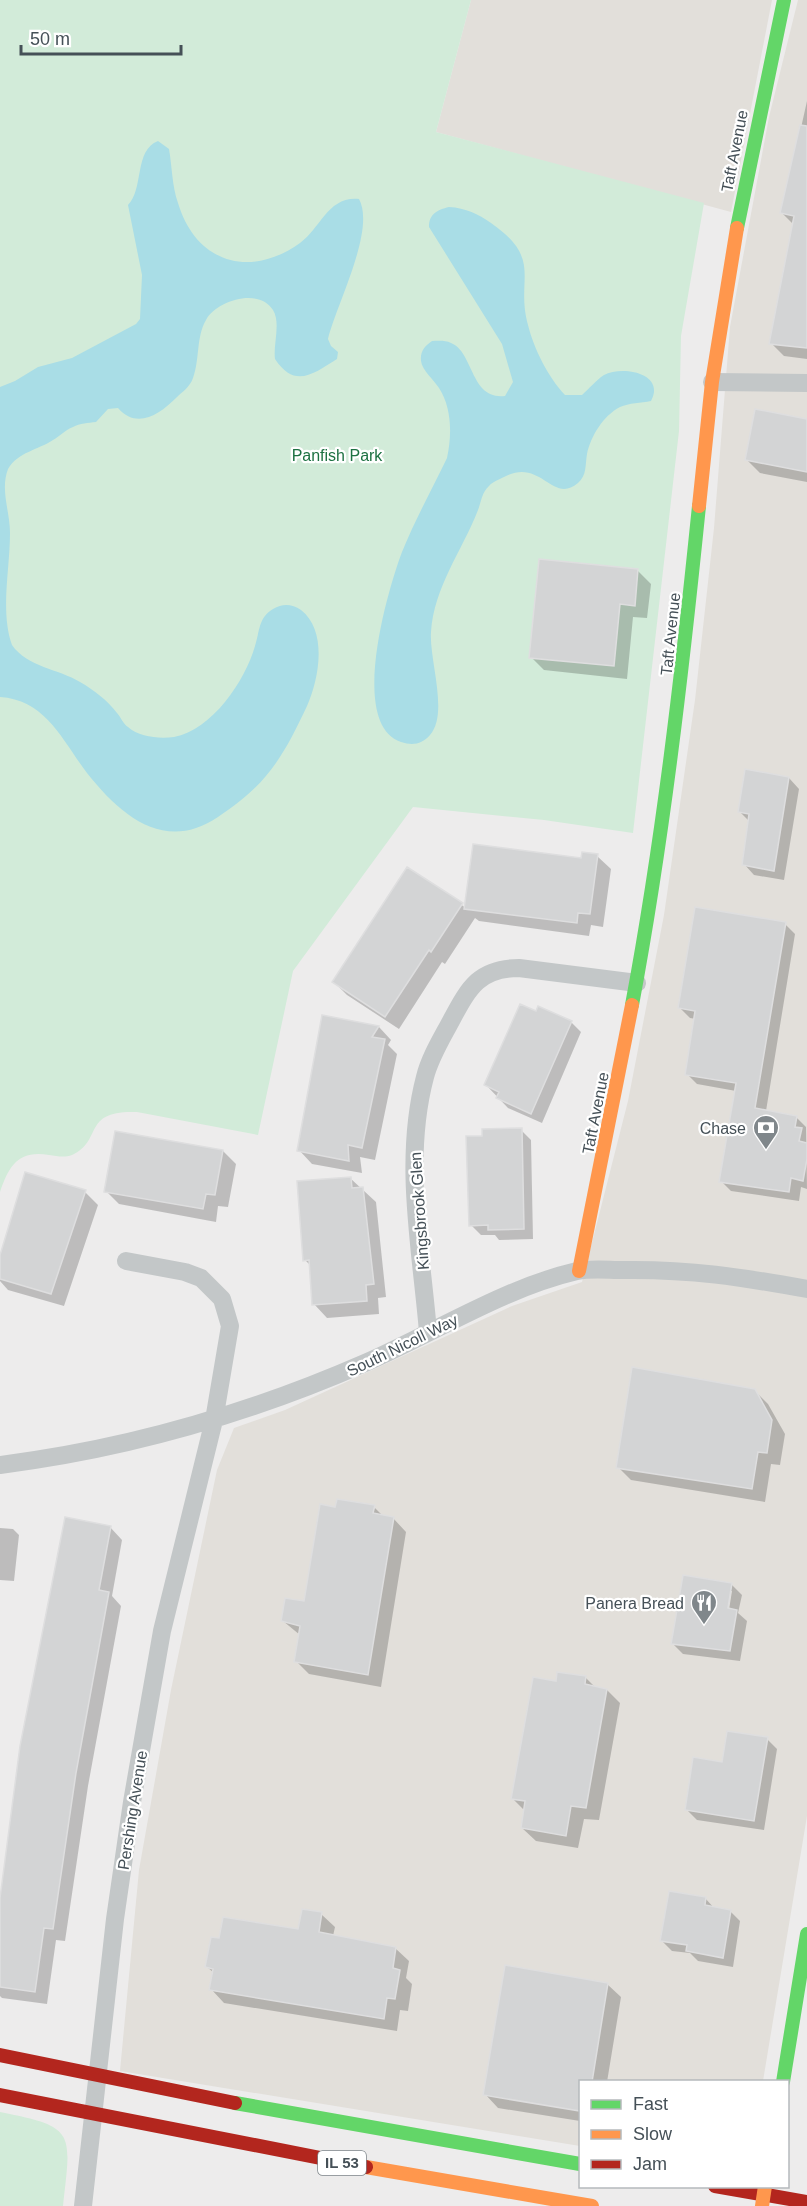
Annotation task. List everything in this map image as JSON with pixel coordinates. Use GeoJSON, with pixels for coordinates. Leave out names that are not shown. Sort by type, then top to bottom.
{"type":"FeatureCollection","features":[{"type":"Feature","properties":{"kind":"main road","name":"Taft Avenue"},"geometry":{"type":"LineString","coordinates":[[579,1271],[638,982],[680,694],[712,382],[743,193],[784,0]]}},
{"type":"Feature","properties":{"kind":"main road"},"geometry":{"type":"LineString","coordinates":[[783,2080],[807,1934]]}},
{"type":"Feature","properties":{"kind":"main road","name":"IL 53"},"geometry":{"type":"LineString","coordinates":[[0,2055],[217,2100],[579,2164]]}},
{"type":"Feature","properties":{"kind":"main road","name":"IL 53"},"geometry":{"type":"LineString","coordinates":[[0,2095],[275,2151],[592,2206]]}},
{"type":"Feature","properties":{"kind":"main road"},"geometry":{"type":"LineString","coordinates":[[722,2188],[807,2202]]}},
{"type":"Feature","properties":{"kind":"main road"},"geometry":{"type":"LineString","coordinates":[[762,2206],[765,2188]]}},
{"type":"Feature","properties":{"kind":"street"},"geometry":{"type":"LineString","coordinates":[[712,382],[807,383]]}},
{"type":"Feature","properties":{"kind":"street","name":"Kingsbrook Glen"},"geometry":{"type":"LineString","coordinates":[[428,1332],[413,1162],[414,1133],[425,1077],[461,1001],[473,984],[487,973],[501,968],[519,968],[638,982]]}},
{"type":"Feature","properties":{"kind":"street","name":"Pershing Avenue"},"geometry":{"type":"LineString","coordinates":[[83,2206],[115,1919],[145,1728],[162,1631],[214,1420],[230,1326],[222,1299],[213,1286],[193,1275],[126,1261]]}},
{"type":"Feature","properties":{"kind":"street","name":"South Nicoll Way"},"geometry":{"type":"LineString","coordinates":[[0,1465],[107,1448],[214,1420],[314,1386],[478,1308],[579,1271],[697,1271],[807,1288]]}},
{"type":"Feature","properties":{"kind":"shaded area"},"geometry":{"type":"Polygon","coordinates":[[[471,0],[772,0],[731,212],[436,132],[471,0]]]}},
{"type":"Feature","properties":{"kind":"shaded area"},"geometry":{"type":"Polygon","coordinates":[[[798,0],[807,0],[807,1816],[763,2080],[579,2080],[579,2146],[120,2071],[139,1870],[171,1690],[217,1470],[234,1428],[285,1410],[512,1306],[582,1282],[628,1101],[664,915],[695,700],[714,528],[730,327],[769,117],[798,0]]]}},
{"type":"Feature","properties":{"kind":"green space","name":"Panfish Park"},"geometry":{"type":"Polygon","coordinates":[[[0,0],[471,0],[436,132],[704,203],[681,336],[679,431],[633,833],[544,820],[413,807],[293,971],[258,1135],[137,1112],[119,1113],[100,1121],[88,1142],[72,1155],[63,1157],[38,1154],[22,1158],[11,1168],[0,1192],[0,0]]]}},
{"type":"Feature","properties":{"kind":"green space"},"geometry":{"type":"Polygon","coordinates":[[[0,2112],[43,2123],[56,2129],[63,2137],[67,2148],[67,2162],[63,2206],[0,2206],[0,2112]]]}},
{"type":"Feature","properties":{"kind":"water"},"geometry":{"type":"Polygon","coordinates":[[[158,141],[169,149],[173,183],[186,223],[198,240],[211,252],[227,259],[244,262],[262,260],[281,254],[300,243],[332,208],[348,199],[359,199],[363,213],[359,248],[328,339],[331,346],[338,352],[337,359],[312,374],[297,376],[290,374],[275,359],[277,327],[273,310],[267,303],[248,298],[228,302],[211,313],[206,320],[190,384],[163,409],[140,419],[125,415],[118,408],[108,409],[96,422],[70,428],[23,455],[8,469],[5,493],[10,533],[6,604],[8,632],[12,645],[18,652],[35,663],[90,688],[109,704],[125,724],[138,733],[150,737],[174,737],[188,733],[214,714],[225,702],[243,674],[255,646],[260,625],[273,609],[291,605],[301,610],[310,619],[318,642],[319,656],[315,683],[307,706],[281,755],[261,781],[235,805],[199,827],[180,831],[162,830],[145,825],[129,815],[100,789],[61,735],[41,714],[16,700],[0,697],[0,387],[38,367],[72,358],[136,324],[140,319],[142,275],[128,205],[136,190],[145,153],[158,141]]]}},
{"type":"Feature","properties":{"kind":"water"},"geometry":{"type":"Polygon","coordinates":[[[449,207],[466,210],[491,223],[517,248],[523,259],[528,325],[547,371],[565,395],[582,395],[604,375],[621,371],[631,371],[647,378],[653,384],[654,391],[651,401],[620,407],[603,421],[591,440],[584,473],[578,483],[561,489],[537,476],[517,472],[496,481],[487,488],[443,584],[433,616],[431,644],[438,700],[435,725],[430,735],[424,740],[409,744],[401,742],[385,730],[377,710],[374,684],[376,654],[388,595],[412,528],[447,458],[449,449],[449,413],[439,388],[424,368],[421,354],[432,341],[449,342],[464,356],[485,391],[505,396],[513,382],[502,344],[429,227],[434,213],[449,207]]]}},
{"type":"Feature","properties":{"kind":"building"},"geometry":{"type":"Polygon","coordinates":[[[800,125],[807,126],[807,348],[769,344],[794,216],[780,213],[800,125]]]}},
{"type":"Feature","properties":{"kind":"building"},"geometry":{"type":"Polygon","coordinates":[[[755,409],[807,419],[807,472],[745,460],[755,409]]]}},
{"type":"Feature","properties":{"kind":"building"},"geometry":{"type":"Polygon","coordinates":[[[539,559],[638,569],[635,606],[620,604],[614,666],[529,658],[539,559]]]}},
{"type":"Feature","properties":{"kind":"building"},"geometry":{"type":"Polygon","coordinates":[[[745,769],[789,777],[774,871],[742,865],[749,814],[738,812],[745,769]]]}},
{"type":"Feature","properties":{"kind":"building"},"geometry":{"type":"Polygon","coordinates":[[[473,844],[581,858],[582,852],[598,854],[590,914],[578,913],[577,923],[464,909],[473,844]]]}},
{"type":"Feature","properties":{"kind":"building"},"geometry":{"type":"Polygon","coordinates":[[[407,867],[463,903],[385,1017],[332,982],[407,867]]]}},
{"type":"Feature","properties":{"kind":"building"},"geometry":{"type":"Polygon","coordinates":[[[695,907],[786,922],[755,1108],[797,1116],[795,1127],[802,1128],[799,1141],[807,1143],[803,1181],[791,1178],[789,1192],[719,1182],[736,1083],[685,1075],[695,1011],[678,1008],[695,907]]]}},
{"type":"Feature","properties":{"kind":"building"},"geometry":{"type":"Polygon","coordinates":[[[520,1004],[536,1011],[538,1006],[572,1021],[531,1114],[496,1098],[499,1092],[484,1085],[520,1004]]]}},
{"type":"Feature","properties":{"kind":"building"},"geometry":{"type":"Polygon","coordinates":[[[322,1015],[379,1026],[372,1037],[385,1039],[362,1148],[348,1145],[349,1161],[297,1151],[322,1015]]]}},
{"type":"Feature","properties":{"kind":"building"},"geometry":{"type":"Polygon","coordinates":[[[522,1128],[524,1229],[488,1230],[488,1225],[469,1226],[466,1136],[482,1136],[482,1129],[522,1128]]]}},
{"type":"Feature","properties":{"kind":"building"},"geometry":{"type":"Polygon","coordinates":[[[115,1131],[223,1150],[215,1195],[206,1194],[203,1209],[104,1192],[115,1131]]]}},
{"type":"Feature","properties":{"kind":"building"},"geometry":{"type":"Polygon","coordinates":[[[25,1172],[86,1190],[51,1294],[0,1279],[0,1255],[25,1172]]]}},
{"type":"Feature","properties":{"kind":"building"},"geometry":{"type":"Polygon","coordinates":[[[351,1177],[352,1188],[363,1187],[374,1284],[366,1285],[367,1301],[312,1305],[309,1260],[303,1261],[297,1181],[351,1177]]]}},
{"type":"Feature","properties":{"kind":"building"},"geometry":{"type":"Polygon","coordinates":[[[632,1367],[755,1389],[772,1420],[767,1453],[758,1452],[752,1489],[616,1468],[632,1367]]]}},
{"type":"Feature","properties":{"kind":"building"},"geometry":{"type":"Polygon","coordinates":[[[337,1499],[375,1505],[373,1513],[394,1517],[368,1675],[294,1662],[300,1626],[281,1621],[285,1598],[304,1601],[320,1504],[335,1507],[337,1499]]]}},
{"type":"Feature","properties":{"kind":"building"},"geometry":{"type":"Polygon","coordinates":[[[65,1517],[111,1526],[99,1590],[109,1592],[76,1773],[53,1929],[44,1928],[35,1992],[0,1987],[0,1898],[20,1746],[65,1517]]]}},
{"type":"Feature","properties":{"kind":"building","name":"Panera Bread"},"geometry":{"type":"Polygon","coordinates":[[[683,1575],[732,1583],[728,1608],[737,1610],[730,1651],[671,1644],[683,1575]]]}},
{"type":"Feature","properties":{"kind":"building"},"geometry":{"type":"Polygon","coordinates":[[[557,1672],[586,1676],[585,1684],[607,1689],[586,1808],[571,1806],[566,1836],[521,1828],[525,1801],[511,1799],[533,1677],[556,1681],[557,1672]]]}},
{"type":"Feature","properties":{"kind":"building"},"geometry":{"type":"Polygon","coordinates":[[[727,1731],[768,1737],[754,1821],[685,1810],[693,1757],[722,1762],[727,1731]]]}},
{"type":"Feature","properties":{"kind":"building"},"geometry":{"type":"Polygon","coordinates":[[[669,1891],[706,1897],[705,1905],[731,1910],[723,1958],[686,1951],[687,1945],[660,1941],[669,1891]]]}},
{"type":"Feature","properties":{"kind":"building"},"geometry":{"type":"Polygon","coordinates":[[[302,1909],[322,1912],[319,1932],[396,1947],[393,1968],[400,1970],[395,1999],[387,1998],[384,2019],[209,1990],[213,1969],[205,1967],[211,1937],[219,1938],[223,1917],[298,1929],[302,1909]]]}},
{"type":"Feature","properties":{"kind":"building"},"geometry":{"type":"Polygon","coordinates":[[[505,1965],[608,1983],[592,2080],[579,2080],[579,2111],[483,2095],[505,1965]]]}},
{"type":"Feature","properties":{"kind":"traffic: fast"},"geometry":{"type":"LineString","coordinates":[[737,228],[784,0]]}},
{"type":"Feature","properties":{"kind":"traffic: fast"},"geometry":{"type":"LineString","coordinates":[[632,1005],[671,756],[699,506]]}},
{"type":"Feature","properties":{"kind":"traffic: fast"},"geometry":{"type":"LineString","coordinates":[[783,2080],[807,1934]]}},
{"type":"Feature","properties":{"kind":"traffic: fast"},"geometry":{"type":"LineString","coordinates":[[235,2103],[579,2164]]}},
{"type":"Feature","properties":{"kind":"traffic: slow"},"geometry":{"type":"LineString","coordinates":[[699,506],[712,382],[737,228]]}},
{"type":"Feature","properties":{"kind":"traffic: slow"},"geometry":{"type":"LineString","coordinates":[[579,1271],[632,1005]]}},
{"type":"Feature","properties":{"kind":"traffic: slow"},"geometry":{"type":"LineString","coordinates":[[366,2167],[592,2206]]}},
{"type":"Feature","properties":{"kind":"traffic: slow"},"geometry":{"type":"LineString","coordinates":[[762,2206],[765,2188]]}},
{"type":"Feature","properties":{"kind":"traffic: jam"},"geometry":{"type":"LineString","coordinates":[[0,2055],[235,2103]]}},
{"type":"Feature","properties":{"kind":"traffic: jam"},"geometry":{"type":"LineString","coordinates":[[0,2095],[366,2167]]}},
{"type":"Feature","properties":{"kind":"traffic: jam"},"geometry":{"type":"LineString","coordinates":[[726,2188],[807,2202]]}},
{"type":"Feature","properties":{"kind":"place","name":"Chase"},"geometry":{"type":"Point","coordinates":[766,1151]}},
{"type":"Feature","properties":{"kind":"place","name":"Panera Bread"},"geometry":{"type":"Point","coordinates":[704,1626]}}]}
